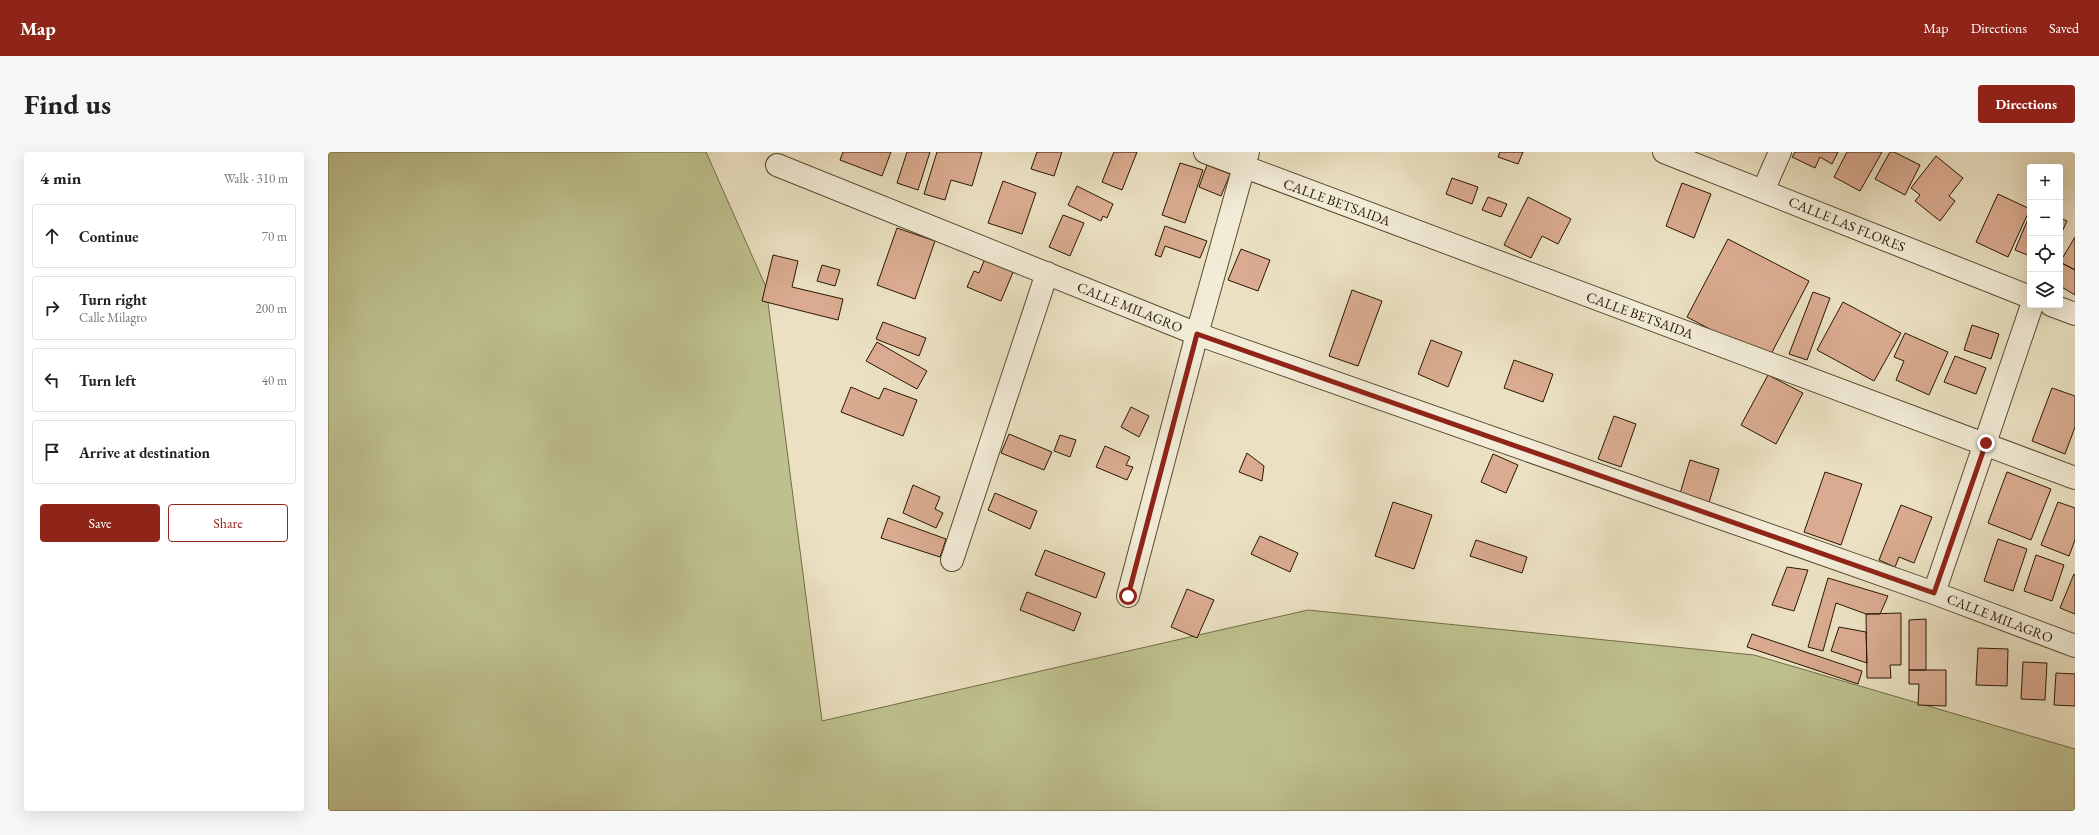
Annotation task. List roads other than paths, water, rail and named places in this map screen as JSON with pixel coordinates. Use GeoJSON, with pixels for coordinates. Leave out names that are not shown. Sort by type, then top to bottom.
{"type":"FeatureCollection","features":[{"type":"Feature","properties":{"kind":"street","name":"CALLE BETSAIDA"},"geometry":{"type":"LineString","coordinates":[[1206,152],[1246,160],[2075,478]]}},
{"type":"Feature","properties":{"kind":"street","name":"CALLE LAS FLORES"},"geometry":{"type":"LineString","coordinates":[[1664,152],[2027,296]]}},
{"type":"Feature","properties":{"kind":"street"},"geometry":{"type":"LineString","coordinates":[[1763,191],[1780,152]]}},
{"type":"Feature","properties":{"kind":"street"},"geometry":{"type":"LineString","coordinates":[[1128,596],[1197,334],[1246,160]]}},
{"type":"Feature","properties":{"kind":"street","name":"CALLE MILAGRO"},"geometry":{"type":"LineString","coordinates":[[777,165],[1197,334],[1934,593],[2075,646]]}},
{"type":"Feature","properties":{"kind":"street"},"geometry":{"type":"LineString","coordinates":[[952,560],[1047,273]]}},
{"type":"Feature","properties":{"kind":"street"},"geometry":{"type":"LineString","coordinates":[[1934,593],[2031,308]]}},
{"type":"Feature","properties":{"kind":"street"},"geometry":{"type":"LineString","coordinates":[[2059,308],[2075,314]]}}]}
